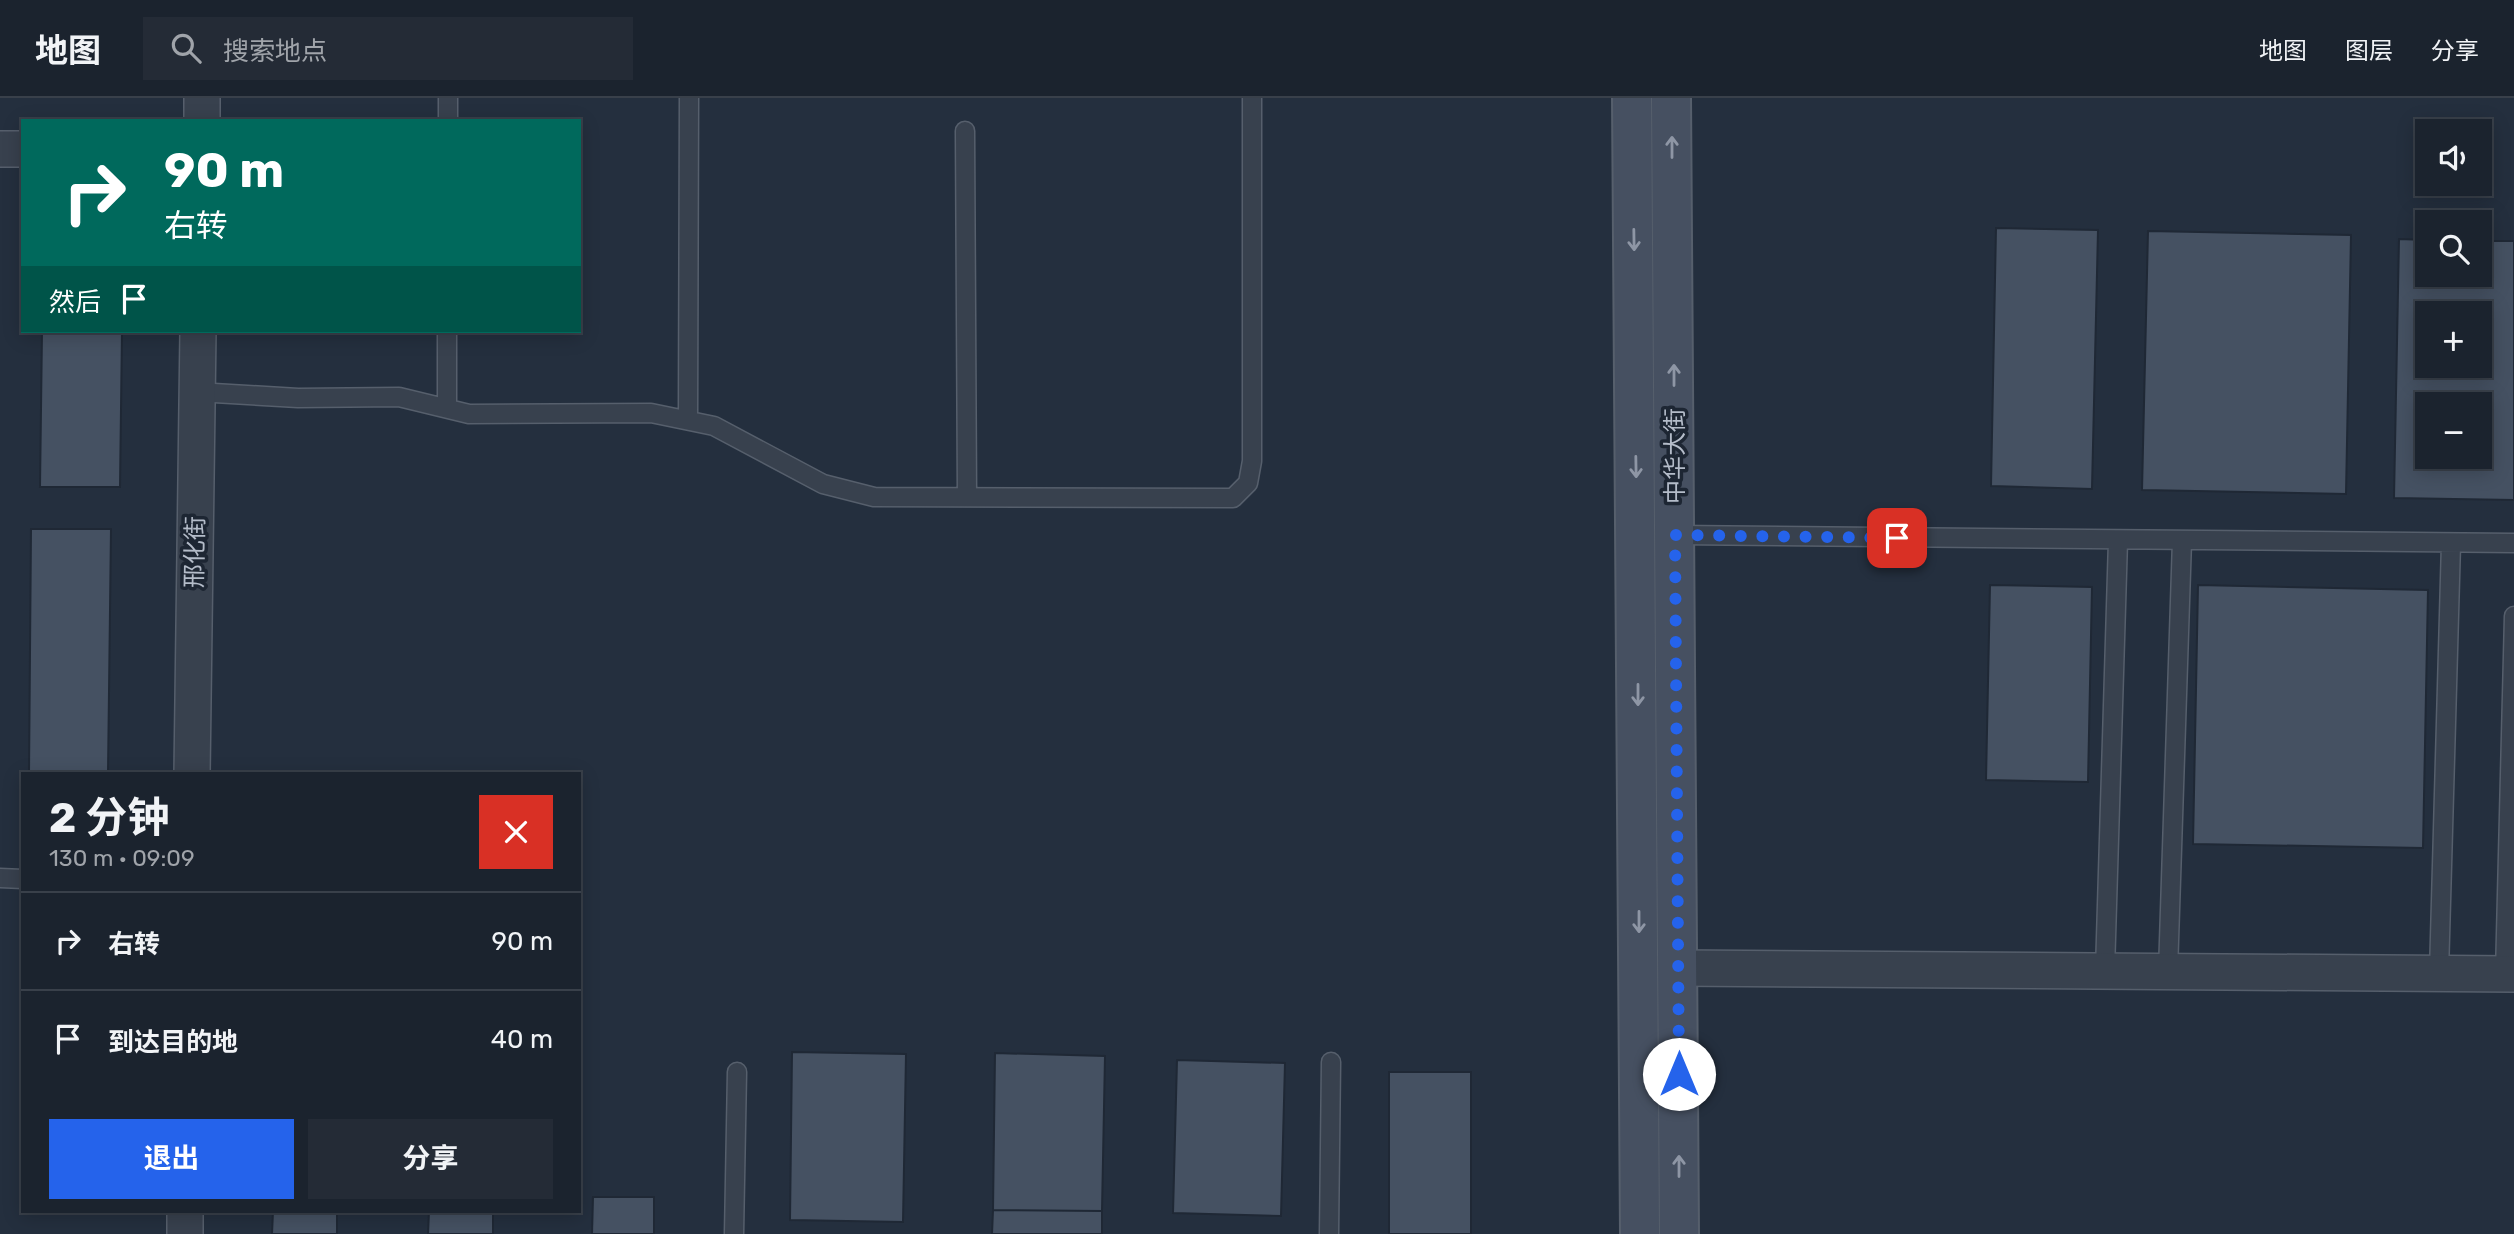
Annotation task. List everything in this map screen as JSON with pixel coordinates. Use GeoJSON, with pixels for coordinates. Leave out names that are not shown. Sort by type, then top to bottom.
{"type":"FeatureCollection","features":[{"type":"Feature","properties":{"kind":"street"},"geometry":{"type":"LineString","coordinates":[[202,98],[202,119]]}},
{"type":"Feature","properties":{"kind":"street","name":"中华大街"},"geometry":{"type":"LineString","coordinates":[[1632,98],[1640,1234]]}},
{"type":"Feature","properties":{"kind":"street","name":"中华大街"},"geometry":{"type":"LineString","coordinates":[[1671,98],[1679,1234]]}},
{"type":"Feature","properties":{"kind":"street"},"geometry":{"type":"LineString","coordinates":[[0,149],[21,149]]}},
{"type":"Feature","properties":{"kind":"street","name":"邢化街"},"geometry":{"type":"LineString","coordinates":[[192,772],[198,333]]}},
{"type":"Feature","properties":{"kind":"street"},"geometry":{"type":"LineString","coordinates":[[1678,968],[2509,974]]}},
{"type":"Feature","properties":{"kind":"street"},"geometry":{"type":"LineString","coordinates":[[185,1213],[185,1234]]}},
{"type":"Feature","properties":{"kind":"lane"},"geometry":{"type":"LineString","coordinates":[[448,98],[448,119]]}},
{"type":"Feature","properties":{"kind":"lane"},"geometry":{"type":"LineString","coordinates":[[688,420],[689,98]]}},
{"type":"Feature","properties":{"kind":"lane"},"geometry":{"type":"LineString","coordinates":[[197,392],[298,398],[399,397],[469,414],[651,413],[714,426],[824,484],[874,497],[1233,498],[1248,484],[1252,461],[1252,98]]}},
{"type":"Feature","properties":{"kind":"lane"},"geometry":{"type":"LineString","coordinates":[[964,131],[967,497]]}},
{"type":"Feature","properties":{"kind":"lane"},"geometry":{"type":"LineString","coordinates":[[447,333],[447,407]]}},
{"type":"Feature","properties":{"kind":"lane"},"geometry":{"type":"LineString","coordinates":[[1675,535],[2514,543]]}},
{"type":"Feature","properties":{"kind":"lane"},"geometry":{"type":"LineString","coordinates":[[2105,971],[2118,540]]}},
{"type":"Feature","properties":{"kind":"lane"},"geometry":{"type":"LineString","coordinates":[[2168,972],[2182,540]]}},
{"type":"Feature","properties":{"kind":"lane"},"geometry":{"type":"LineString","coordinates":[[2439,973],[2451,543]]}},
{"type":"Feature","properties":{"kind":"lane"},"geometry":{"type":"LineString","coordinates":[[2509,974],[2514,616]]}},
{"type":"Feature","properties":{"kind":"lane"},"geometry":{"type":"LineString","coordinates":[[0,878],[21,879]]}},
{"type":"Feature","properties":{"kind":"lane"},"geometry":{"type":"LineString","coordinates":[[1329,1234],[1331,1062]]}},
{"type":"Feature","properties":{"kind":"lane"},"geometry":{"type":"LineString","coordinates":[[734,1234],[737,1072]]}},
{"type":"Feature","properties":{"kind":"building"},"geometry":{"type":"Polygon","coordinates":[[[1996,228],[2098,230],[2092,489],[1991,486],[1996,228]]]}},
{"type":"Feature","properties":{"kind":"building"},"geometry":{"type":"Polygon","coordinates":[[[2148,231],[2351,235],[2346,494],[2142,490],[2148,231]]]}},
{"type":"Feature","properties":{"kind":"building"},"geometry":{"type":"Polygon","coordinates":[[[2399,239],[2415,240],[2415,287],[2492,287],[2492,241],[2514,241],[2514,500],[2394,498],[2399,239]]]}},
{"type":"Feature","properties":{"kind":"building"},"geometry":{"type":"Polygon","coordinates":[[[42,333],[122,333],[120,487],[40,487],[42,333]]]}},
{"type":"Feature","properties":{"kind":"building"},"geometry":{"type":"Polygon","coordinates":[[[31,529],[111,529],[108,772],[29,772],[31,529]]]}},
{"type":"Feature","properties":{"kind":"building"},"geometry":{"type":"Polygon","coordinates":[[[1990,585],[2092,587],[2088,782],[1986,780],[1990,585]]]}},
{"type":"Feature","properties":{"kind":"building"},"geometry":{"type":"Polygon","coordinates":[[[2198,585],[2428,590],[2423,848],[2193,844],[2198,585]]]}},
{"type":"Feature","properties":{"kind":"building"},"geometry":{"type":"Polygon","coordinates":[[[792,1052],[906,1054],[903,1222],[790,1220],[792,1052]]]}},
{"type":"Feature","properties":{"kind":"building"},"geometry":{"type":"Polygon","coordinates":[[[995,1053],[1105,1056],[1102,1211],[993,1210],[995,1053]]]}},
{"type":"Feature","properties":{"kind":"building"},"geometry":{"type":"Polygon","coordinates":[[[1177,1060],[1285,1063],[1281,1216],[1173,1213],[1177,1060]]]}},
{"type":"Feature","properties":{"kind":"building"},"geometry":{"type":"Polygon","coordinates":[[[1389,1072],[1471,1072],[1471,1234],[1389,1234],[1389,1072]]]}},
{"type":"Feature","properties":{"kind":"building"},"geometry":{"type":"Polygon","coordinates":[[[593,1197],[654,1197],[654,1234],[592,1234],[593,1197]]]}},
{"type":"Feature","properties":{"kind":"building"},"geometry":{"type":"Polygon","coordinates":[[[993,1210],[1102,1211],[1102,1234],[992,1234],[993,1210]]]}},
{"type":"Feature","properties":{"kind":"building"},"geometry":{"type":"Polygon","coordinates":[[[273,1213],[337,1213],[337,1234],[272,1234],[273,1213]]]}},
{"type":"Feature","properties":{"kind":"building"},"geometry":{"type":"Polygon","coordinates":[[[429,1213],[493,1213],[493,1234],[428,1234],[429,1213]]]}},
{"type":"Feature","properties":{"kind":"route"},"geometry":{"type":"LineString","coordinates":[[1679,1074],[1675,535],[1897,538]]}}]}
